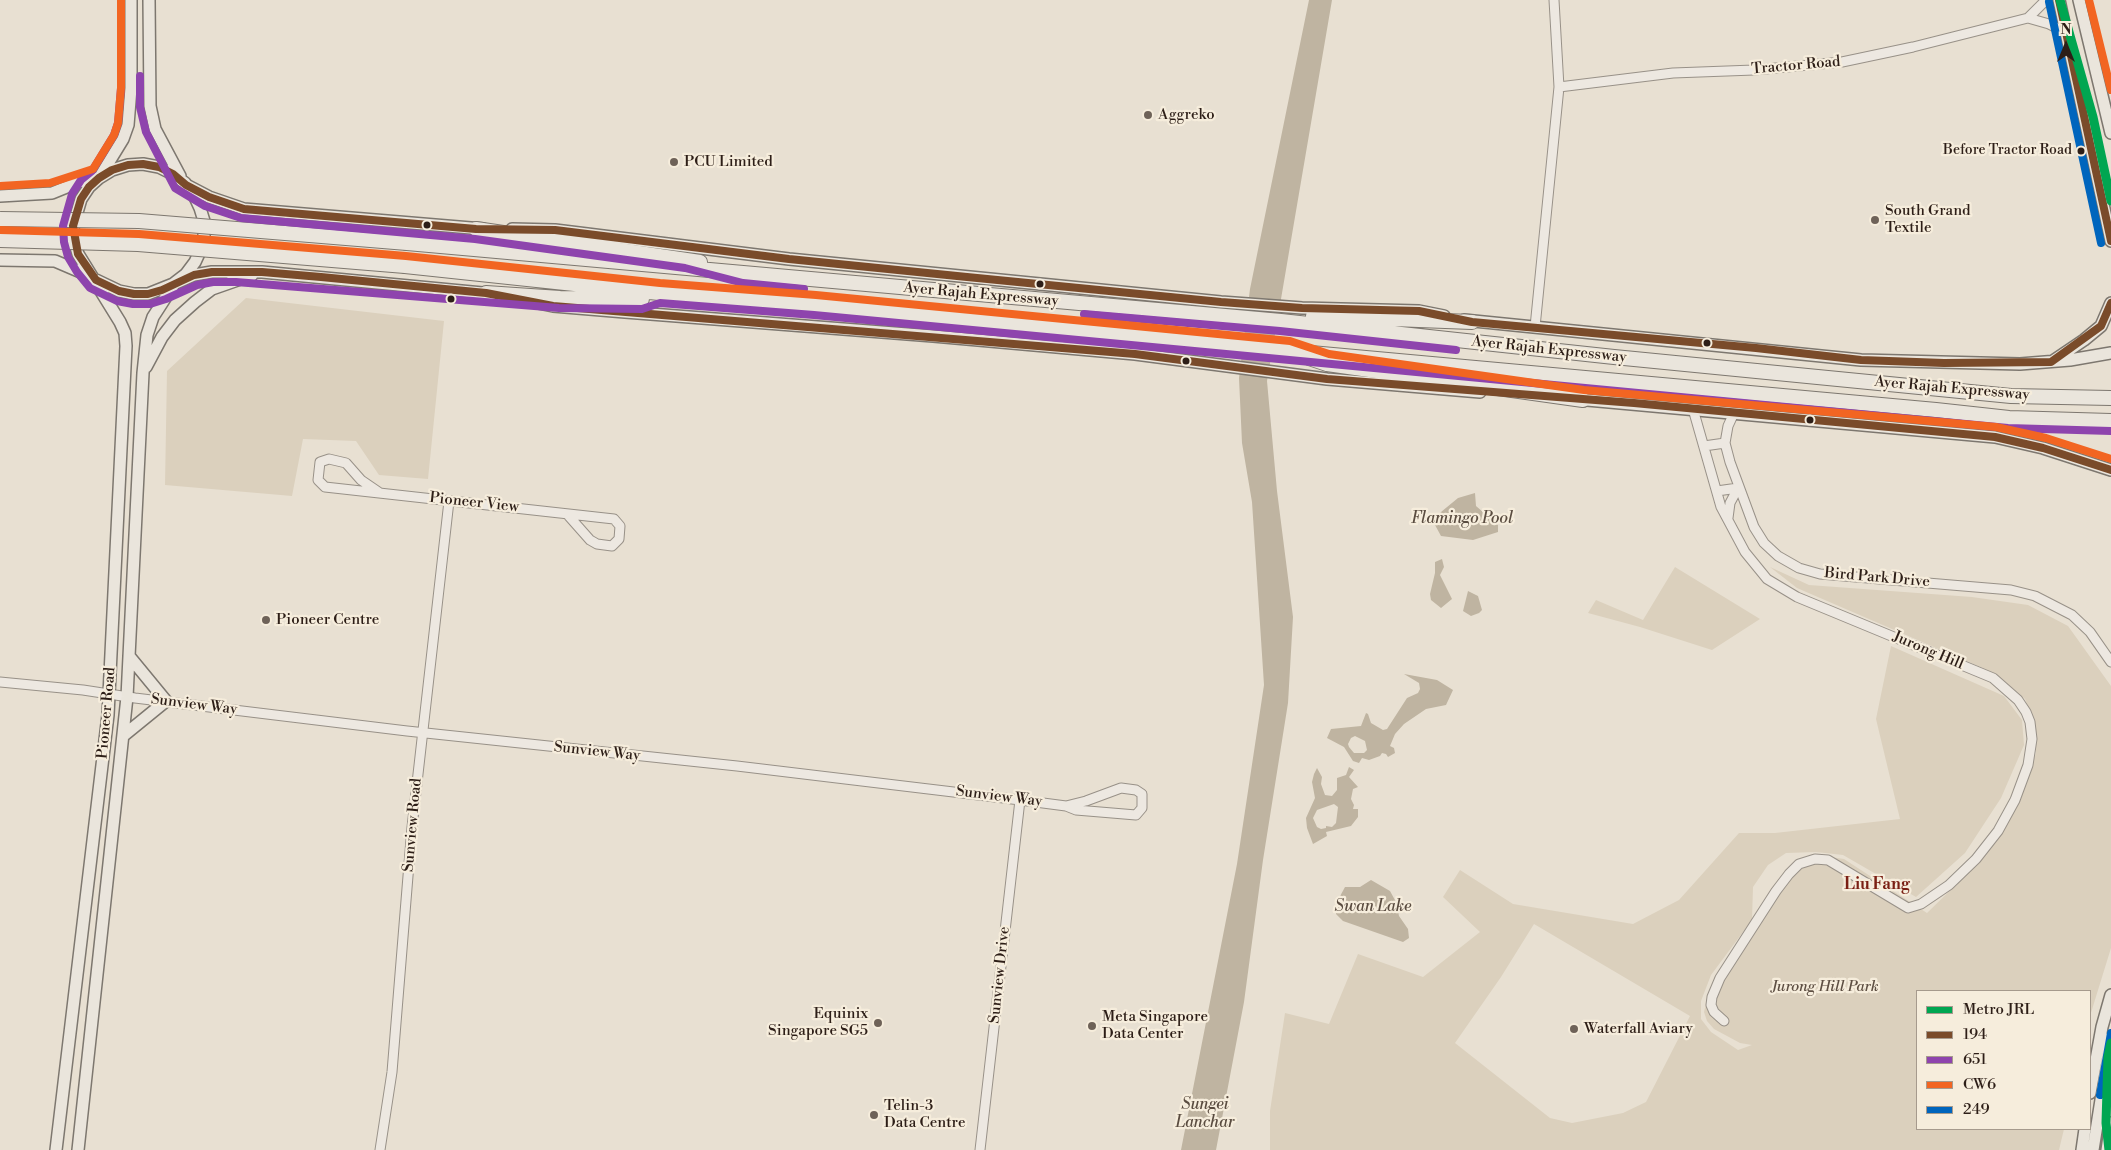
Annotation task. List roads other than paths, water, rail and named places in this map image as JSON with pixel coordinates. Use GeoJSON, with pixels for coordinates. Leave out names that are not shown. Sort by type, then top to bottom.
{"type":"FeatureCollection","features":[{"type":"Feature","properties":{"kind":"highway","name":"Ayer Rajah Expressway"},"geometry":{"type":"LineString","coordinates":[[0,219],[139,221],[407,243],[1281,321],[1594,355],[2011,396],[2111,398]]}},
{"type":"Feature","properties":{"kind":"highway"},"geometry":{"type":"LineString","coordinates":[[476,229],[687,258],[745,273]]}},
{"type":"Feature","properties":{"kind":"highway","name":"Ayer Rajah Expressway"},"geometry":{"type":"LineString","coordinates":[[0,240],[138,244],[405,266],[659,293],[824,306],[1289,351],[1867,403],[2009,418],[2111,421]]}},
{"type":"Feature","properties":{"kind":"highway"},"geometry":{"type":"LineString","coordinates":[[486,293],[560,298],[641,299],[659,293]]}},
{"type":"Feature","properties":{"kind":"highway"},"geometry":{"type":"LineString","coordinates":[[1281,321],[1292,316],[1299,316],[1472,322]]}},
{"type":"Feature","properties":{"kind":"highway"},"geometry":{"type":"LineString","coordinates":[[1289,351],[1327,364],[1583,400]]}},
{"type":"Feature","properties":{"kind":"main road"},"geometry":{"type":"LineString","coordinates":[[95,279],[84,266],[78,254],[73,226],[80,199],[99,177],[123,139],[128,125],[131,88],[131,0]]}},
{"type":"Feature","properties":{"kind":"main road"},"geometry":{"type":"LineString","coordinates":[[149,0],[150,106],[155,129],[172,164],[194,195],[204,221],[204,236],[195,262],[175,284]]}},
{"type":"Feature","properties":{"kind":"main road"},"geometry":{"type":"LineString","coordinates":[[2059,0],[2111,241]]}},
{"type":"Feature","properties":{"kind":"main road"},"geometry":{"type":"LineString","coordinates":[[2079,0],[2111,133]]}},
{"type":"Feature","properties":{"kind":"main road"},"geometry":{"type":"LineString","coordinates":[[0,196],[52,193],[79,182],[99,177],[112,170],[128,165],[143,164],[166,170],[209,196],[244,209],[476,229],[555,230],[789,259],[949,276],[1302,308],[1420,311],[1472,322],[1861,360],[1954,363],[2051,362],[2111,353]]}},
{"type":"Feature","properties":{"kind":"main road"},"geometry":{"type":"LineString","coordinates":[[0,260],[55,260],[119,292],[134,294],[148,294],[194,275],[212,272],[262,272],[486,293],[562,307],[1135,354],[1327,379],[1693,409],[1995,438],[2043,448],[2109,471]]}},
{"type":"Feature","properties":{"kind":"main road"},"geometry":{"type":"LineString","coordinates":[[143,373],[162,338],[175,320],[194,302],[212,289],[262,272]]}},
{"type":"Feature","properties":{"kind":"main road","name":"Pioneer Road"},"geometry":{"type":"LineString","coordinates":[[56,1150],[110,694],[126,346],[125,333],[120,322],[95,279]]}},
{"type":"Feature","properties":{"kind":"main road","name":"Pioneer Road"},"geometry":{"type":"LineString","coordinates":[[78,1150],[127,697],[143,373],[147,334],[153,317],[175,284]]}},
{"type":"Feature","properties":{"kind":"main road"},"geometry":{"type":"LineString","coordinates":[[2051,362],[2101,326],[2111,303]]}},
{"type":"Feature","properties":{"kind":"main road"},"geometry":{"type":"LineString","coordinates":[[123,736],[166,701],[129,656]]}},
{"type":"Feature","properties":{"kind":"main road"},"geometry":{"type":"LineString","coordinates":[[2091,1087],[2102,1027],[2111,995]]}},
{"type":"Feature","properties":{"kind":"main road"},"geometry":{"type":"LineString","coordinates":[[2093,1150],[2111,1037]]}},
{"type":"Feature","properties":{"kind":"main road"},"geometry":{"type":"LineString","coordinates":[[2107,1150],[2111,1123]]}},
{"type":"Feature","properties":{"kind":"main road"},"geometry":{"type":"LineString","coordinates":[[2082,1150],[2085,1130]]}},
{"type":"Feature","properties":{"kind":"street"},"geometry":{"type":"LineString","coordinates":[[1535,327],[1559,87],[1554,0]]}},
{"type":"Feature","properties":{"kind":"street"},"geometry":{"type":"LineString","coordinates":[[2046,0],[2028,18],[2049,24],[2067,33]]}},
{"type":"Feature","properties":{"kind":"street","name":"Tractor Road"},"geometry":{"type":"LineString","coordinates":[[1559,87],[1673,73],[1821,66],[1913,47],[2028,18]]}},
{"type":"Feature","properties":{"kind":"street","name":"Jurong Hill"},"geometry":{"type":"LineString","coordinates":[[1693,409],[1716,491],[1728,520],[1740,544],[1755,566],[1767,578],[1784,590],[1993,678],[2013,695],[2026,712],[2030,722],[2032,739],[2028,765],[2015,800],[1998,831],[1976,859],[1949,885],[1921,904],[1908,908],[1828,860],[1815,858],[1799,864],[1788,874],[1720,978],[1712,997],[1711,1005],[1714,1012],[1724,1021]]}},
{"type":"Feature","properties":{"kind":"street"},"geometry":{"type":"LineString","coordinates":[[1704,446],[1725,443],[1728,426],[1734,413]]}},
{"type":"Feature","properties":{"kind":"street","name":"Bird Park Drive"},"geometry":{"type":"LineString","coordinates":[[1725,443],[1738,488],[1754,526],[1764,543],[1778,556],[1799,568],[1820,574],[2011,590],[2035,596],[2072,615],[2090,632],[2111,662]]}},
{"type":"Feature","properties":{"kind":"street","name":"Pioneer View"},"geometry":{"type":"LineString","coordinates":[[380,493],[361,480],[346,462],[328,458],[320,462],[318,480],[322,485],[380,493],[449,501],[614,518],[620,526],[619,540],[612,546],[597,544],[590,540],[567,514]]}},
{"type":"Feature","properties":{"kind":"street"},"geometry":{"type":"LineString","coordinates":[[1716,491],[1738,488]]}},
{"type":"Feature","properties":{"kind":"street"},"geometry":{"type":"LineString","coordinates":[[1728,520],[1730,503],[1738,488]]}},
{"type":"Feature","properties":{"kind":"street","name":"Sunview Road"},"geometry":{"type":"LineString","coordinates":[[380,1150],[392,1072],[412,827],[449,501]]}},
{"type":"Feature","properties":{"kind":"street","name":"Sunview Way"},"geometry":{"type":"LineString","coordinates":[[0,682],[423,732],[737,766],[1020,800],[1066,806],[1076,810],[1136,815],[1142,808],[1142,794],[1136,790],[1122,788],[1066,806]]}},
{"type":"Feature","properties":{"kind":"street","name":"Sunview Drive"},"geometry":{"type":"LineString","coordinates":[[980,1150],[1020,800]]}},
{"type":"Feature","properties":{"kind":"water","name":"Sungei Lanchar"},"geometry":{"type":"Polygon","coordinates":[[[1309,0],[1332,0],[1267,381],[1277,491],[1293,617],[1288,703],[1263,860],[1244,1002],[1216,1150],[1181,1150],[1237,864],[1264,685],[1252,502],[1242,443],[1239,378],[1250,289],[1309,0]]]}},
{"type":"Feature","properties":{"kind":"water","name":"Flamingo Pool"},"geometry":{"type":"Polygon","coordinates":[[[1475,493],[1476,506],[1498,525],[1498,532],[1473,540],[1441,536],[1435,525],[1441,512],[1458,498],[1475,493]]]}},
{"type":"Feature","properties":{"kind":"water"},"geometry":{"type":"Polygon","coordinates":[[[1442,559],[1444,567],[1440,575],[1452,599],[1441,608],[1431,600],[1430,594],[1435,573],[1435,562],[1442,559]]]}},
{"type":"Feature","properties":{"kind":"water"},"geometry":{"type":"Polygon","coordinates":[[[1468,591],[1478,596],[1482,610],[1471,616],[1463,611],[1468,591]]]}},
{"type":"Feature","properties":{"kind":"water"},"geometry":{"type":"Polygon","coordinates":[[[1404,674],[1437,680],[1453,690],[1446,705],[1426,709],[1404,724],[1395,734],[1390,746],[1394,748],[1395,753],[1388,757],[1382,753],[1380,756],[1369,760],[1362,758],[1359,763],[1353,761],[1344,747],[1327,738],[1331,729],[1361,726],[1366,713],[1371,723],[1383,730],[1387,729],[1407,698],[1418,693],[1420,689],[1419,683],[1404,674]],[[1355,736],[1351,738],[1348,744],[1354,753],[1364,753],[1367,750],[1365,741],[1355,736]]]}},
{"type":"Feature","properties":{"kind":"water"},"geometry":{"type":"Polygon","coordinates":[[[1349,767],[1354,770],[1349,777],[1358,787],[1353,789],[1351,799],[1354,805],[1353,809],[1358,809],[1358,817],[1351,826],[1326,832],[1327,836],[1313,844],[1307,828],[1306,818],[1315,798],[1312,782],[1314,774],[1317,768],[1322,777],[1321,784],[1325,795],[1332,796],[1337,790],[1337,778],[1346,775],[1349,767]],[[1334,804],[1317,810],[1313,818],[1317,827],[1321,829],[1326,828],[1326,826],[1332,827],[1336,823],[1338,807],[1334,804]]]}},
{"type":"Feature","properties":{"kind":"water","name":"Swan Lake"},"geometry":{"type":"Polygon","coordinates":[[[1371,880],[1390,891],[1396,902],[1399,916],[1408,929],[1409,938],[1403,942],[1343,921],[1336,914],[1338,900],[1345,887],[1360,887],[1371,880]]]}},
{"type":"Feature","properties":{"kind":"metro line","name":"JRL"},"geometry":{"type":"LineString","coordinates":[[2060,0],[2093,117],[2111,201]]}},
{"type":"Feature","properties":{"kind":"metro line","name":"JRL"},"geometry":{"type":"LineString","coordinates":[[2109,1150],[2106,1123],[2108,1057],[2111,1043]]}},
{"type":"Feature","properties":{"kind":"place","name":"Aggreko"},"geometry":{"type":"Point","coordinates":[1148,115]}},
{"type":"Feature","properties":{"kind":"place","name":"Before Tractor Road"},"geometry":{"type":"Point","coordinates":[2081,151]}},
{"type":"Feature","properties":{"kind":"place","name":"PCU Limited"},"geometry":{"type":"Point","coordinates":[674,162]}},
{"type":"Feature","properties":{"kind":"place","name":"South Grand Textile"},"geometry":{"type":"Point","coordinates":[1875,220]}},
{"type":"Feature","properties":{"kind":"place","name":"Pioneer Centre"},"geometry":{"type":"Point","coordinates":[266,620]}},
{"type":"Feature","properties":{"kind":"place","name":"Equinix Singapore SG5"},"geometry":{"type":"Point","coordinates":[878,1023]}},
{"type":"Feature","properties":{"kind":"place","name":"Meta Singapore Data Center"},"geometry":{"type":"Point","coordinates":[1092,1026]}},
{"type":"Feature","properties":{"kind":"place","name":"Waterfall Aviary"},"geometry":{"type":"Point","coordinates":[1574,1029]}},
{"type":"Feature","properties":{"kind":"place","name":"Telin-3 Data Centre"},"geometry":{"type":"Point","coordinates":[874,1115]}},
{"type":"Feature","properties":{"kind":"district","name":"Liu Fang"},"geometry":{"type":"Point","coordinates":[1877,885]}},
{"type":"Feature","properties":{"kind":"park label","name":"Jurong Hill Park"},"geometry":{"type":"Point","coordinates":[1825,987]}}]}
